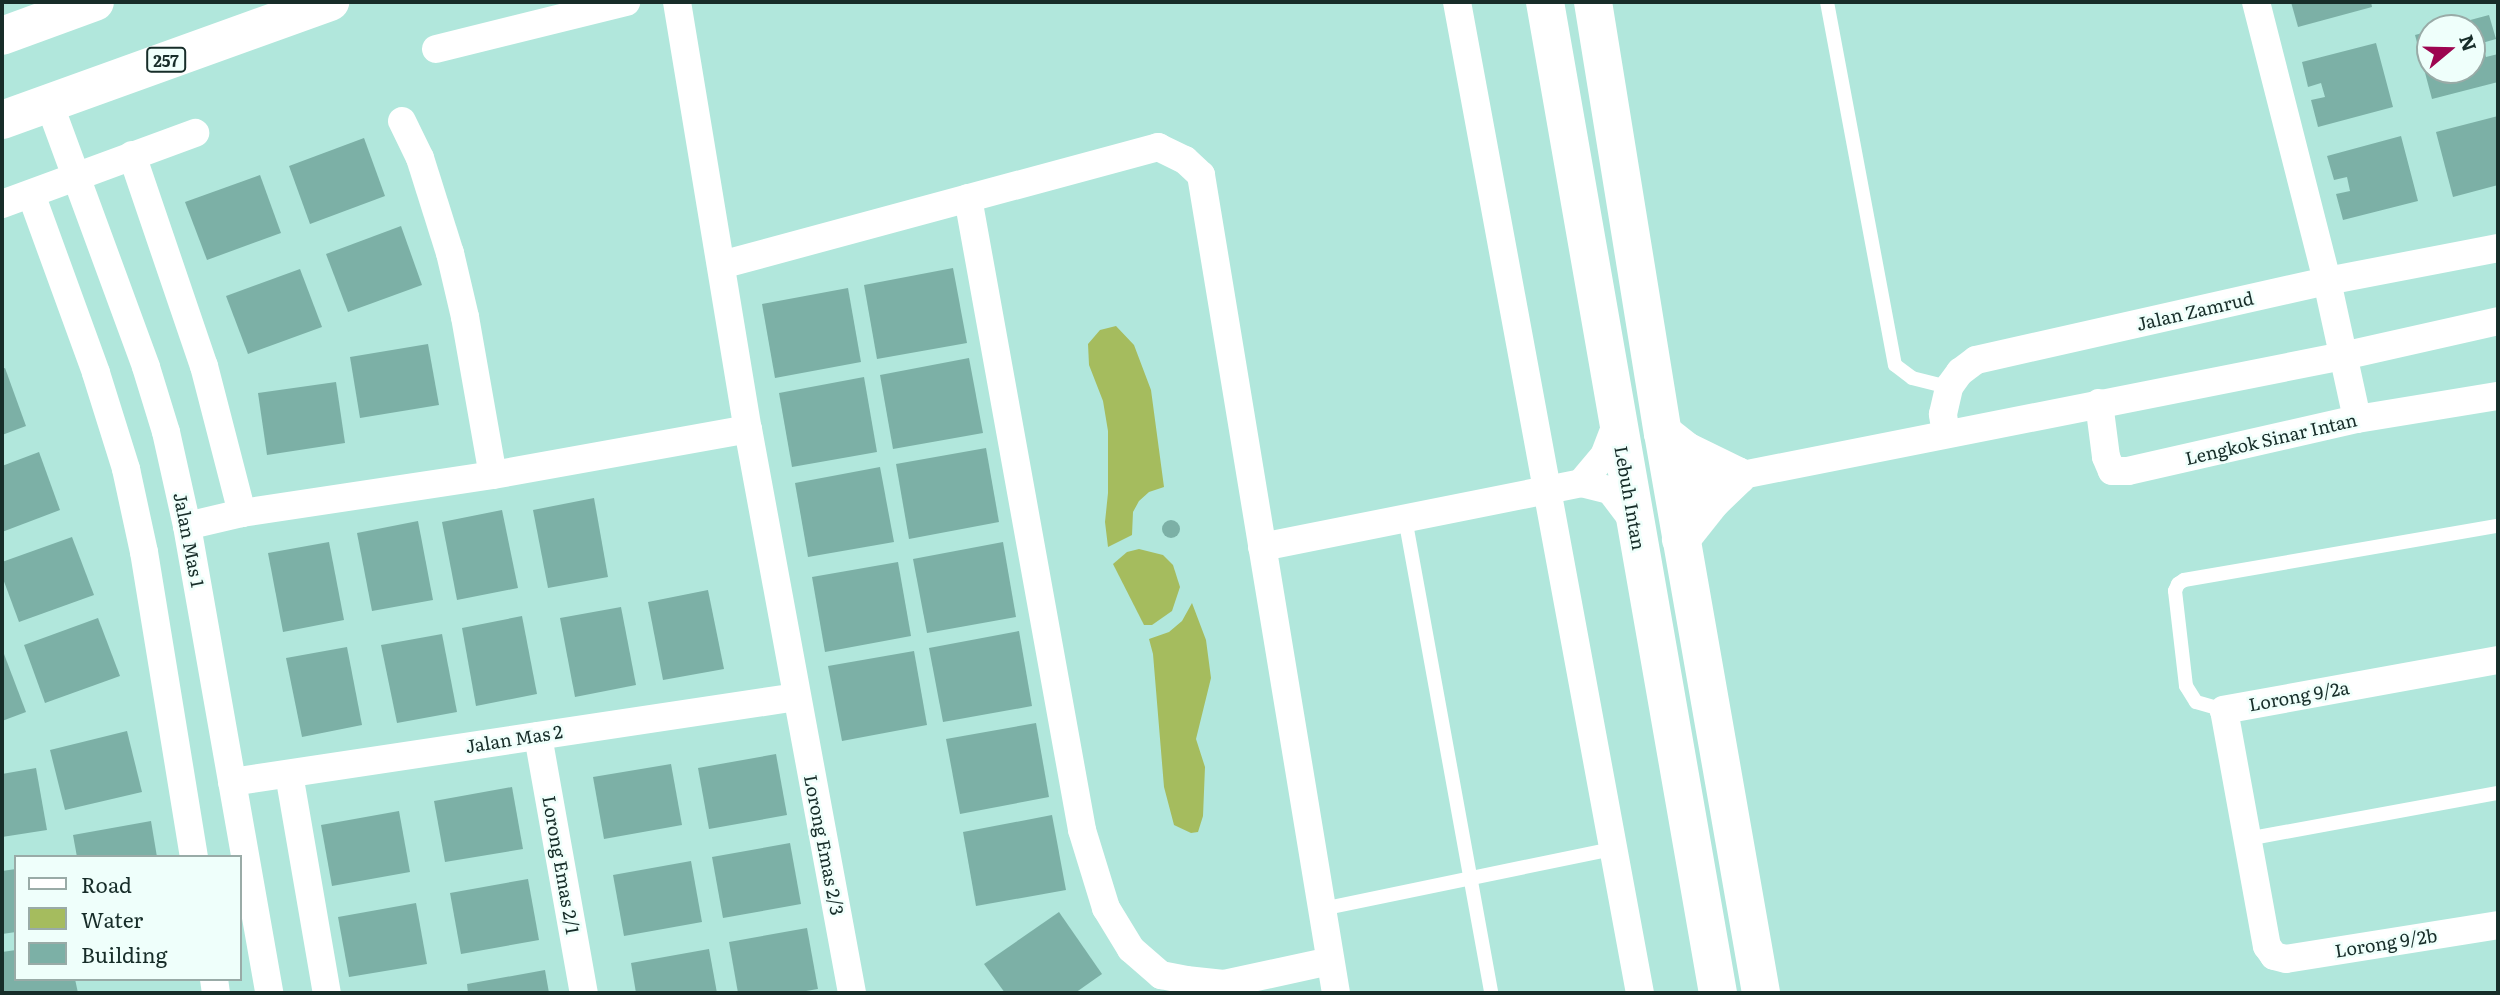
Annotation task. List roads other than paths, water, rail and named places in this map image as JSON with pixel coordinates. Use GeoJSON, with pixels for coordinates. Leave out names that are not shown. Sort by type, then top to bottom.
{"type":"FeatureCollection","features":[{"type":"Feature","properties":{"kind":"main road"},"geometry":{"type":"LineString","coordinates":[[2,36],[95,2]]}},
{"type":"Feature","properties":{"kind":"main road","name":"257"},"geometry":{"type":"LineString","coordinates":[[2,120],[330,2]]}},
{"type":"Feature","properties":{"kind":"main road","name":"Lebuh Intan"},"geometry":{"type":"LineString","coordinates":[[1545,2],[1616,424],[1718,993]]}},
{"type":"Feature","properties":{"kind":"main road"},"geometry":{"type":"LineString","coordinates":[[1593,2],[1662,433],[1761,993]]}},
{"type":"Feature","properties":{"kind":"main road"},"geometry":{"type":"LineString","coordinates":[[1662,433],[1685,451],[1737,477],[1712,500],[1681,539]]}},
{"type":"Feature","properties":{"kind":"street"},"geometry":{"type":"LineString","coordinates":[[436,49],[626,2]]}},
{"type":"Feature","properties":{"kind":"street","name":"Lorong Emas 2/3"},"geometry":{"type":"LineString","coordinates":[[677,2],[748,429],[852,993]]}},
{"type":"Feature","properties":{"kind":"street"},"geometry":{"type":"LineString","coordinates":[[1457,2],[1640,993]]}},
{"type":"Feature","properties":{"kind":"street"},"geometry":{"type":"LineString","coordinates":[[2256,2],[2327,281],[2357,419]]}},
{"type":"Feature","properties":{"kind":"street","name":"Jalan Mas 1"},"geometry":{"type":"LineString","coordinates":[[49,103],[146,366],[166,432],[187,526],[269,993]]}},
{"type":"Feature","properties":{"kind":"street"},"geometry":{"type":"LineString","coordinates":[[402,121],[425,170],[450,253],[465,317],[493,475]]}},
{"type":"Feature","properties":{"kind":"street"},"geometry":{"type":"LineString","coordinates":[[2,204],[195,133]]}},
{"type":"Feature","properties":{"kind":"street"},"geometry":{"type":"LineString","coordinates":[[721,265],[1158,147],[1185,160],[1201,175],[1336,993]]}},
{"type":"Feature","properties":{"kind":"street"},"geometry":{"type":"LineString","coordinates":[[132,155],[204,366],[242,513]]}},
{"type":"Feature","properties":{"kind":"street"},"geometry":{"type":"LineString","coordinates":[[31,194],[96,373],[126,469],[144,552],[194,855]]}},
{"type":"Feature","properties":{"kind":"street"},"geometry":{"type":"LineString","coordinates":[[968,198],[1082,830],[1106,908],[1132,949],[1161,975],[1224,984],[1330,961]]}},
{"type":"Feature","properties":{"kind":"street","name":"Jalan Zamrud"},"geometry":{"type":"LineString","coordinates":[[1949,387],[1960,372],[1976,360],[2327,281],[2498,248]]}},
{"type":"Feature","properties":{"kind":"street"},"geometry":{"type":"LineString","coordinates":[[1672,489],[2343,356],[2498,321]]}},
{"type":"Feature","properties":{"kind":"street"},"geometry":{"type":"LineString","coordinates":[[1947,434],[1943,414],[1949,387]]}},
{"type":"Feature","properties":{"kind":"street","name":"Lengkok Sinar Intan"},"geometry":{"type":"LineString","coordinates":[[2099,403],[2106,457],[2112,471],[2128,471],[2357,419],[2498,396]]}},
{"type":"Feature","properties":{"kind":"street"},"geometry":{"type":"LineString","coordinates":[[1581,483],[1604,456],[1616,424]]}},
{"type":"Feature","properties":{"kind":"street"},"geometry":{"type":"LineString","coordinates":[[187,526],[242,513],[493,475],[748,429]]}},
{"type":"Feature","properties":{"kind":"street"},"geometry":{"type":"LineString","coordinates":[[1262,547],[1581,483],[1610,490],[1634,522]]}},
{"type":"Feature","properties":{"kind":"street","name":"Lorong 9/2a"},"geometry":{"type":"LineString","coordinates":[[2274,956],[2267,946],[2224,710],[2498,660]]}},
{"type":"Feature","properties":{"kind":"street","name":"Jalan Mas 2"},"geometry":{"type":"LineString","coordinates":[[232,782],[797,697]]}},
{"type":"Feature","properties":{"kind":"street","name":"Lorong Emas 2/1"},"geometry":{"type":"LineString","coordinates":[[538,736],[584,993]]}},
{"type":"Feature","properties":{"kind":"street"},"geometry":{"type":"LineString","coordinates":[[289,774],[327,993]]}},
{"type":"Feature","properties":{"kind":"street","name":"Lorong 9/2b"},"geometry":{"type":"LineString","coordinates":[[2274,956],[2286,960],[2498,925]]}},
{"type":"Feature","properties":{"kind":"lane"},"geometry":{"type":"LineString","coordinates":[[1827,2],[1895,365],[1912,378],[1949,387]]}},
{"type":"Feature","properties":{"kind":"lane"},"geometry":{"type":"LineString","coordinates":[[1405,518],[1491,993]]}},
{"type":"Feature","properties":{"kind":"lane"},"geometry":{"type":"LineString","coordinates":[[2224,710],[2196,702],[2186,686],[2175,591],[2178,584],[2184,580],[2498,526]]}},
{"type":"Feature","properties":{"kind":"lane"},"geometry":{"type":"LineString","coordinates":[[2247,839],[2498,793]]}},
{"type":"Feature","properties":{"kind":"lane"},"geometry":{"type":"LineString","coordinates":[[1322,909],[1613,849]]}},
{"type":"Feature","properties":{"kind":"water"},"geometry":{"type":"Polygon","coordinates":[[[1116,326],[1134,345],[1151,390],[1164,487],[1149,492],[1139,501],[1133,512],[1132,535],[1108,547],[1105,522],[1108,431],[1103,401],[1089,365],[1088,344],[1100,330],[1116,326]]]}},
{"type":"Feature","properties":{"kind":"water"},"geometry":{"type":"Polygon","coordinates":[[[1139,549],[1163,555],[1173,565],[1180,587],[1172,611],[1152,625],[1144,625],[1113,564],[1127,552],[1139,549]]]}},
{"type":"Feature","properties":{"kind":"water"},"geometry":{"type":"Polygon","coordinates":[[[1192,603],[1206,640],[1211,678],[1196,739],[1205,767],[1203,816],[1198,832],[1191,833],[1174,825],[1164,787],[1153,654],[1149,639],[1169,632],[1182,621],[1192,603]]]}}]}
